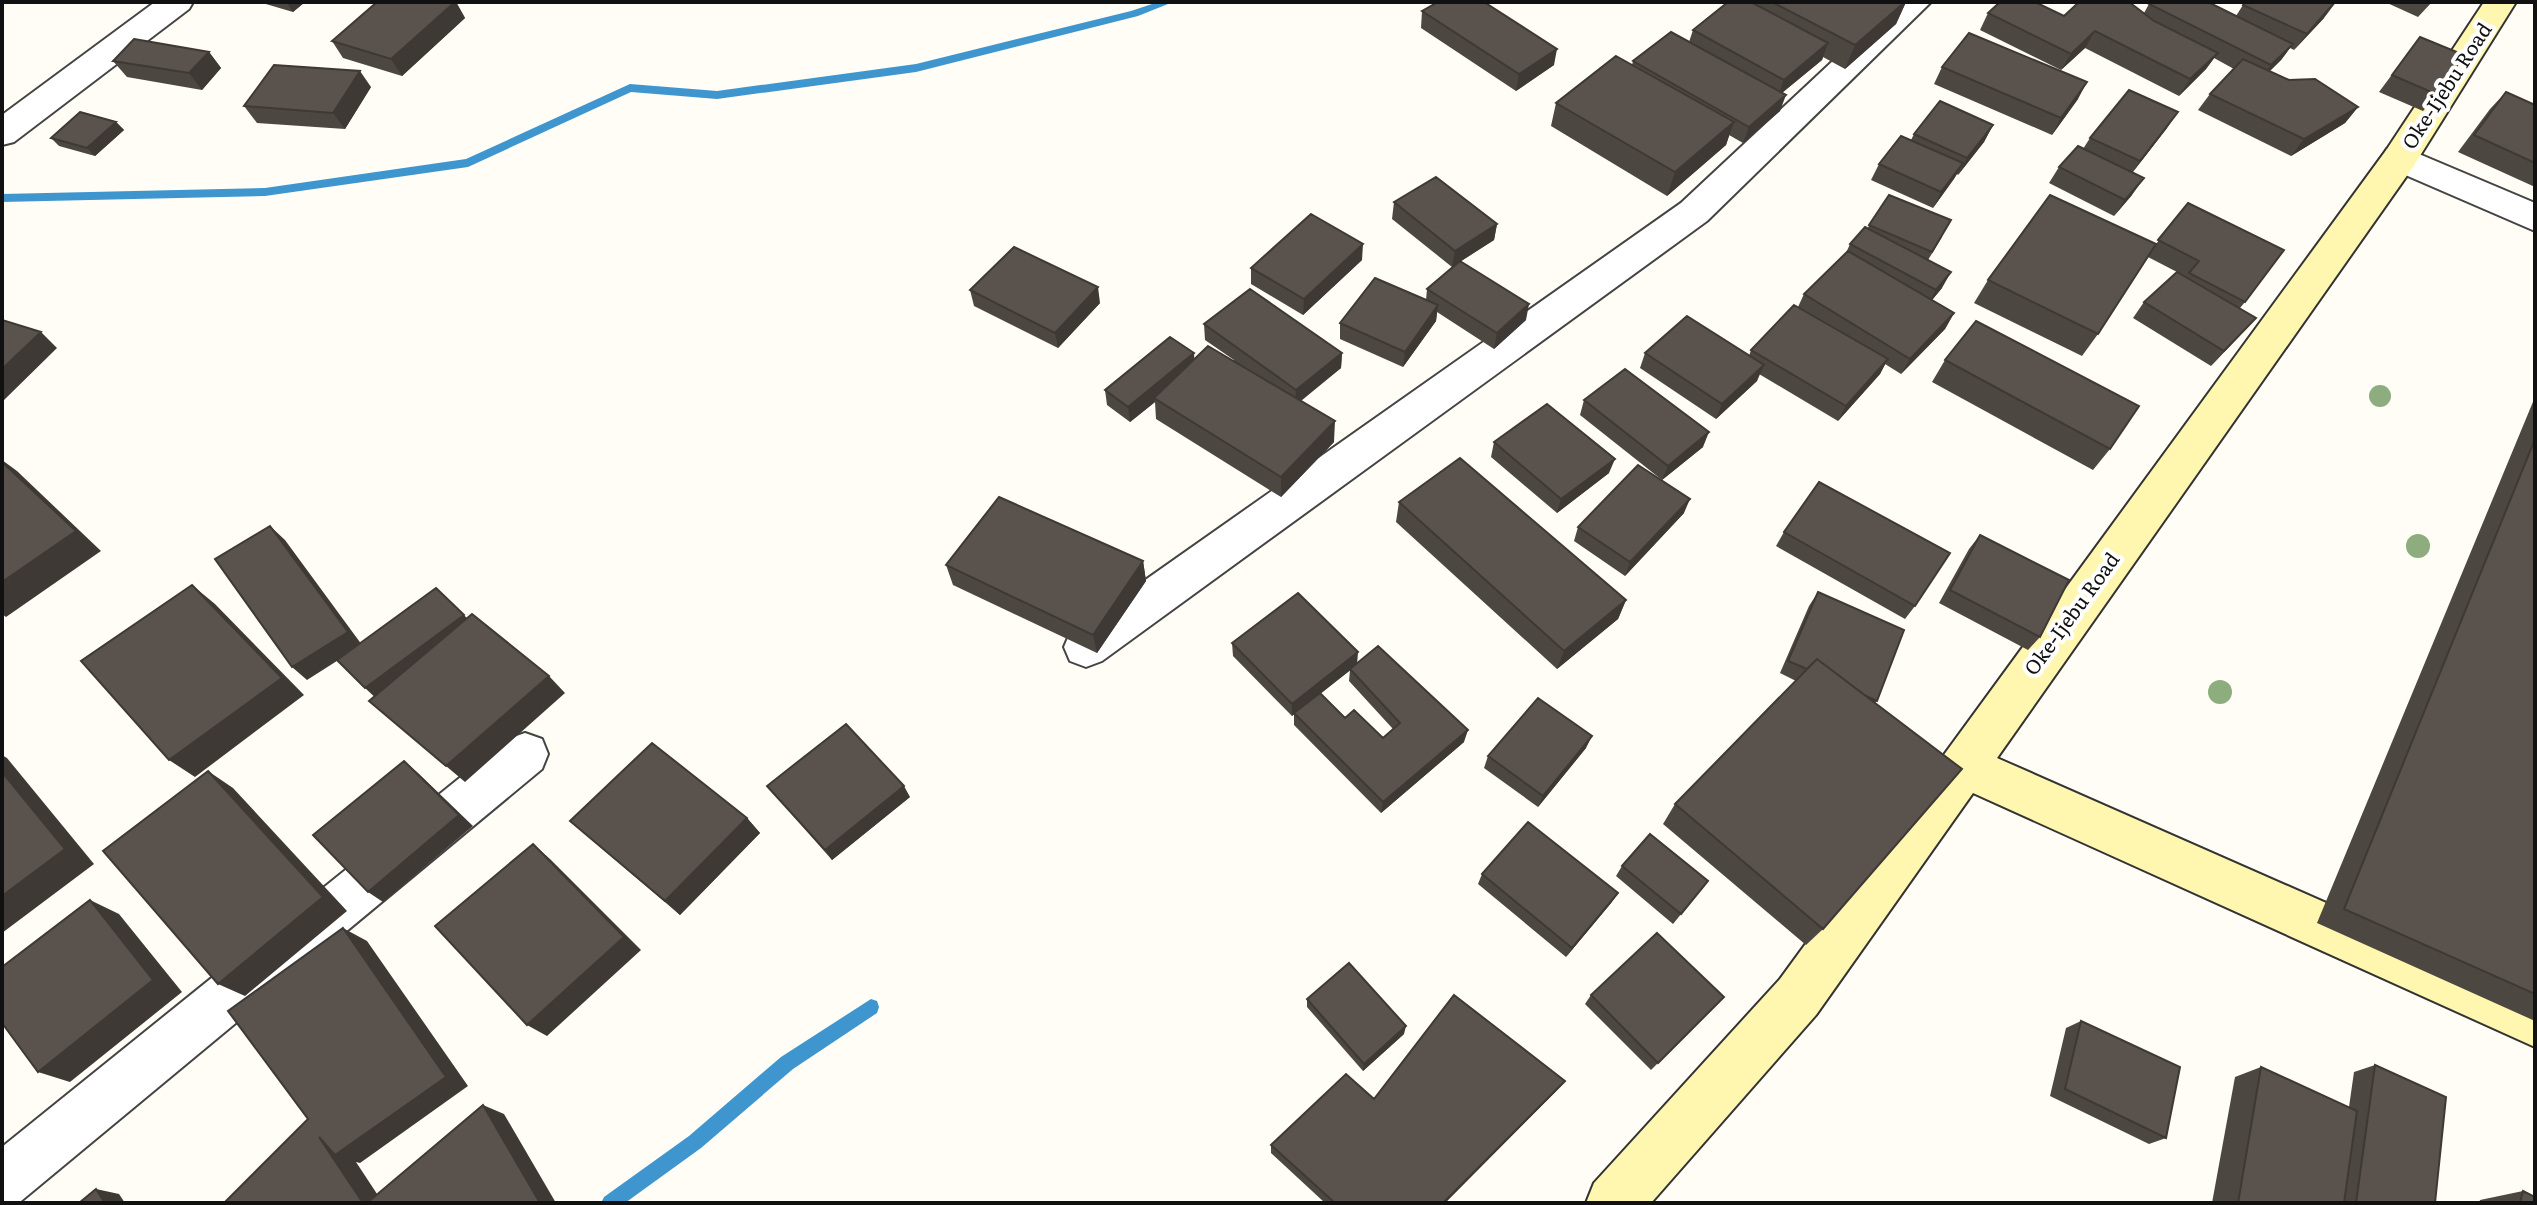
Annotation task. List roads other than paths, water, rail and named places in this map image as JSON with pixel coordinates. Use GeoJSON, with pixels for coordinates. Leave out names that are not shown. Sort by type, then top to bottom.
{"type":"FeatureCollection","features":[{"type":"Feature","properties":{"kind":"main road","name":"Oke-Ijebu Road"},"geometry":{"type":"LineString","coordinates":[[1614,1203],[1798,997],[2400,158],[2500,2]]}},
{"type":"Feature","properties":{"kind":"main road"},"geometry":{"type":"LineString","coordinates":[[1962,765],[2535,1021]]}},
{"type":"Feature","properties":{"kind":"street"},"geometry":{"type":"LineString","coordinates":[[2,133],[177,2]]}},
{"type":"Feature","properties":{"kind":"street"},"geometry":{"type":"LineString","coordinates":[[1086,647],[1694,212],[1915,2]]}},
{"type":"Feature","properties":{"kind":"street"},"geometry":{"type":"LineString","coordinates":[[2400,158],[2535,218]]}},
{"type":"Feature","properties":{"kind":"street"},"geometry":{"type":"LineString","coordinates":[[2,1182],[525,754]]}},
{"type":"Feature","properties":{"kind":"waterway"},"geometry":{"type":"LineString","coordinates":[[2,198],[265,192],[468,163],[630,88],[717,95],[916,68],[1134,14],[1168,2]]}},
{"type":"Feature","properties":{"kind":"waterway"},"geometry":{"type":"LineString","coordinates":[[610,1203],[695,1142],[787,1063],[871,1007]]}}]}
